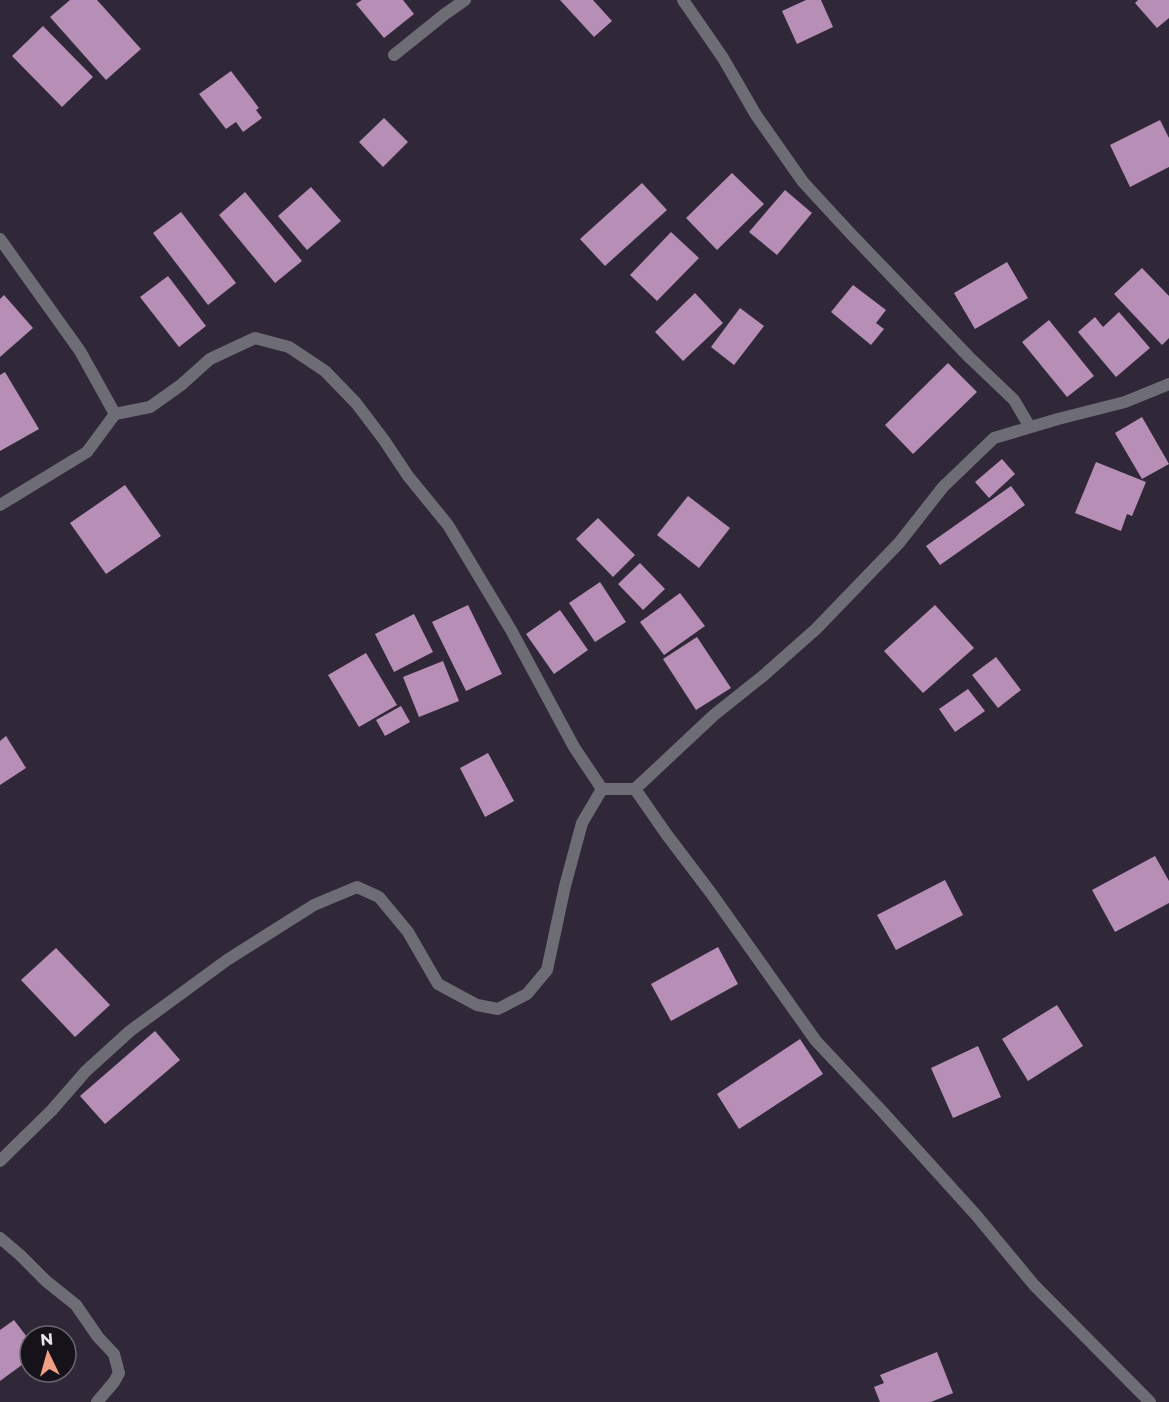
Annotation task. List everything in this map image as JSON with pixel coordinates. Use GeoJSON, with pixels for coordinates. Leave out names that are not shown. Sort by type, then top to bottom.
{"type":"FeatureCollection","features":[{"type":"Feature","properties":{"kind":"street"},"geometry":{"type":"LineString","coordinates":[[394,55],[465,0]]}},
{"type":"Feature","properties":{"kind":"street"},"geometry":{"type":"LineString","coordinates":[[683,0],[723,58],[756,115],[803,182],[961,348],[1014,400],[1030,427]]}},
{"type":"Feature","properties":{"kind":"street"},"geometry":{"type":"LineString","coordinates":[[0,239],[80,351],[115,414]]}},
{"type":"Feature","properties":{"kind":"street"},"geometry":{"type":"LineString","coordinates":[[0,505],[87,452],[115,414],[150,407],[181,385],[210,359],[255,338],[289,347],[325,371],[356,403],[408,476],[448,525],[511,630],[574,747],[602,789]]}},
{"type":"Feature","properties":{"kind":"street"},"geometry":{"type":"LineString","coordinates":[[602,789],[635,789],[714,715],[816,629],[899,543],[943,487],[994,438],[1125,402],[1169,384]]}},
{"type":"Feature","properties":{"kind":"street"},"geometry":{"type":"LineString","coordinates":[[0,1161],[52,1110],[86,1071],[130,1031],[236,954],[314,905],[357,887],[378,897],[408,932],[438,984],[477,1005],[498,1009],[527,994],[547,970],[565,886],[582,823],[602,789]]}},
{"type":"Feature","properties":{"kind":"street"},"geometry":{"type":"LineString","coordinates":[[635,789],[816,1041],[976,1215],[1034,1285],[1150,1402]]}},
{"type":"Feature","properties":{"kind":"street"},"geometry":{"type":"LineString","coordinates":[[0,1238],[46,1281],[76,1305],[98,1337],[114,1354],[119,1373],[97,1402]]}},
{"type":"Feature","properties":{"kind":"building"},"geometry":{"type":"Polygon","coordinates":[[[70,0],[97,0],[141,49],[106,80],[50,17],[70,0]]]}},
{"type":"Feature","properties":{"kind":"building"},"geometry":{"type":"Polygon","coordinates":[[[362,0],[403,0],[414,14],[384,38],[356,4],[362,0]]]}},
{"type":"Feature","properties":{"kind":"building"},"geometry":{"type":"Polygon","coordinates":[[[560,0],[593,0],[612,21],[594,37],[560,0]]]}},
{"type":"Feature","properties":{"kind":"building"},"geometry":{"type":"Polygon","coordinates":[[[806,0],[821,0],[833,27],[797,44],[782,11],[806,0]]]}},
{"type":"Feature","properties":{"kind":"building"},"geometry":{"type":"Polygon","coordinates":[[[1138,0],[1169,0],[1169,18],[1157,28],[1135,3],[1138,0]]]}},
{"type":"Feature","properties":{"kind":"building"},"geometry":{"type":"Polygon","coordinates":[[[43,26],[93,77],[62,107],[12,56],[43,26]]]}},
{"type":"Feature","properties":{"kind":"building"},"geometry":{"type":"Polygon","coordinates":[[[231,71],[259,108],[256,110],[262,118],[243,132],[236,122],[226,129],[199,94],[231,71]]]}},
{"type":"Feature","properties":{"kind":"building"},"geometry":{"type":"Polygon","coordinates":[[[384,118],[408,142],[383,167],[359,142],[384,118]]]}},
{"type":"Feature","properties":{"kind":"building"},"geometry":{"type":"Polygon","coordinates":[[[1160,120],[1169,138],[1169,167],[1130,187],[1110,145],[1160,120]]]}},
{"type":"Feature","properties":{"kind":"building"},"geometry":{"type":"Polygon","coordinates":[[[732,173],[764,204],[717,250],[686,218],[732,173]]]}},
{"type":"Feature","properties":{"kind":"building"},"geometry":{"type":"Polygon","coordinates":[[[642,183],[667,210],[605,266],[580,239],[642,183]]]}},
{"type":"Feature","properties":{"kind":"building"},"geometry":{"type":"Polygon","coordinates":[[[311,187],[341,221],[307,250],[278,216],[311,187]]]}},
{"type":"Feature","properties":{"kind":"building"},"geometry":{"type":"Polygon","coordinates":[[[785,190],[812,213],[777,255],[749,232],[785,190]]]}},
{"type":"Feature","properties":{"kind":"building"},"geometry":{"type":"Polygon","coordinates":[[[245,192],[302,261],[275,283],[219,215],[245,192]]]}},
{"type":"Feature","properties":{"kind":"building"},"geometry":{"type":"Polygon","coordinates":[[[181,212],[236,283],[208,305],[153,233],[181,212]]]}},
{"type":"Feature","properties":{"kind":"building"},"geometry":{"type":"Polygon","coordinates":[[[671,232],[699,258],[657,301],[630,275],[671,232]]]}},
{"type":"Feature","properties":{"kind":"building"},"geometry":{"type":"Polygon","coordinates":[[[1007,262],[1028,298],[975,329],[954,293],[1007,262]]]}},
{"type":"Feature","properties":{"kind":"building"},"geometry":{"type":"Polygon","coordinates":[[[1142,268],[1169,296],[1169,338],[1162,345],[1114,294],[1142,268]]]}},
{"type":"Feature","properties":{"kind":"building"},"geometry":{"type":"Polygon","coordinates":[[[168,276],[206,326],[179,347],[140,297],[168,276]]]}},
{"type":"Feature","properties":{"kind":"building"},"geometry":{"type":"Polygon","coordinates":[[[853,285],[886,310],[876,323],[884,329],[871,345],[831,312],[853,285]]]}},
{"type":"Feature","properties":{"kind":"building"},"geometry":{"type":"Polygon","coordinates":[[[695,293],[723,323],[683,361],[655,332],[695,293]]]}},
{"type":"Feature","properties":{"kind":"building"},"geometry":{"type":"Polygon","coordinates":[[[4,295],[33,328],[0,357],[0,299],[4,295]]]}},
{"type":"Feature","properties":{"kind":"building"},"geometry":{"type":"Polygon","coordinates":[[[740,308],[764,326],[734,365],[711,347],[740,308]]]}},
{"type":"Feature","properties":{"kind":"building"},"geometry":{"type":"Polygon","coordinates":[[[1119,312],[1150,348],[1116,377],[1078,332],[1095,317],[1103,327],[1119,312]]]}},
{"type":"Feature","properties":{"kind":"building"},"geometry":{"type":"Polygon","coordinates":[[[1049,320],[1094,376],[1067,397],[1022,342],[1049,320]]]}},
{"type":"Feature","properties":{"kind":"building"},"geometry":{"type":"Polygon","coordinates":[[[948,363],[977,392],[913,454],[885,425],[948,363]]]}},
{"type":"Feature","properties":{"kind":"building"},"geometry":{"type":"Polygon","coordinates":[[[5,372],[39,429],[0,451],[0,375],[5,372]]]}},
{"type":"Feature","properties":{"kind":"building"},"geometry":{"type":"Polygon","coordinates":[[[1142,417],[1169,464],[1142,479],[1115,433],[1142,417]]]}},
{"type":"Feature","properties":{"kind":"building"},"geometry":{"type":"Polygon","coordinates":[[[1002,459],[1015,474],[989,498],[975,482],[1002,459]]]}},
{"type":"Feature","properties":{"kind":"building"},"geometry":{"type":"Polygon","coordinates":[[[1096,462],[1146,482],[1132,516],[1127,514],[1121,531],[1075,513],[1096,462]]]}},
{"type":"Feature","properties":{"kind":"building"},"geometry":{"type":"Polygon","coordinates":[[[125,485],[161,536],[106,574],[70,523],[125,485]]]}},
{"type":"Feature","properties":{"kind":"building"},"geometry":{"type":"Polygon","coordinates":[[[1011,486],[1025,505],[940,565],[926,546],[1011,486]]]}},
{"type":"Feature","properties":{"kind":"building"},"geometry":{"type":"Polygon","coordinates":[[[688,496],[730,528],[699,568],[657,535],[688,496]]]}},
{"type":"Feature","properties":{"kind":"building"},"geometry":{"type":"Polygon","coordinates":[[[598,518],[635,555],[613,577],[576,539],[598,518]]]}},
{"type":"Feature","properties":{"kind":"building"},"geometry":{"type":"Polygon","coordinates":[[[640,563],[665,589],[643,610],[618,584],[640,563]]]}},
{"type":"Feature","properties":{"kind":"building"},"geometry":{"type":"Polygon","coordinates":[[[600,582],[626,622],[595,642],[569,603],[600,582]]]}},
{"type":"Feature","properties":{"kind":"building"},"geometry":{"type":"Polygon","coordinates":[[[680,593],[705,626],[664,655],[640,622],[680,593]]]}},
{"type":"Feature","properties":{"kind":"building"},"geometry":{"type":"Polygon","coordinates":[[[468,605],[502,674],[466,691],[432,622],[468,605]]]}},
{"type":"Feature","properties":{"kind":"building"},"geometry":{"type":"Polygon","coordinates":[[[935,605],[974,648],[923,693],[884,651],[935,605]]]}},
{"type":"Feature","properties":{"kind":"building"},"geometry":{"type":"Polygon","coordinates":[[[560,610],[588,650],[554,674],[526,634],[560,610]]]}},
{"type":"Feature","properties":{"kind":"building"},"geometry":{"type":"Polygon","coordinates":[[[414,614],[433,652],[394,672],[375,634],[414,614]]]}},
{"type":"Feature","properties":{"kind":"building"},"geometry":{"type":"Polygon","coordinates":[[[697,637],[731,688],[696,710],[663,659],[697,637]]]}},
{"type":"Feature","properties":{"kind":"building"},"geometry":{"type":"Polygon","coordinates":[[[366,653],[397,705],[359,727],[328,675],[366,653]]]}},
{"type":"Feature","properties":{"kind":"building"},"geometry":{"type":"Polygon","coordinates":[[[996,657],[1021,690],[998,708],[972,675],[996,657]]]}},
{"type":"Feature","properties":{"kind":"building"},"geometry":{"type":"Polygon","coordinates":[[[443,661],[459,701],[419,717],[403,677],[443,661]]]}},
{"type":"Feature","properties":{"kind":"building"},"geometry":{"type":"Polygon","coordinates":[[[968,689],[985,711],[955,732],[939,709],[968,689]]]}},
{"type":"Feature","properties":{"kind":"building"},"geometry":{"type":"Polygon","coordinates":[[[401,706],[410,722],[385,736],[376,720],[401,706]]]}},
{"type":"Feature","properties":{"kind":"building"},"geometry":{"type":"Polygon","coordinates":[[[6,736],[26,768],[0,785],[0,741],[6,736]]]}},
{"type":"Feature","properties":{"kind":"building"},"geometry":{"type":"Polygon","coordinates":[[[488,753],[514,801],[485,817],[460,768],[488,753]]]}},
{"type":"Feature","properties":{"kind":"building"},"geometry":{"type":"Polygon","coordinates":[[[1155,856],[1169,881],[1169,903],[1115,932],[1092,890],[1155,856]]]}},
{"type":"Feature","properties":{"kind":"building"},"geometry":{"type":"Polygon","coordinates":[[[945,880],[963,915],[896,950],[877,915],[945,880]]]}},
{"type":"Feature","properties":{"kind":"building"},"geometry":{"type":"Polygon","coordinates":[[[718,947],[738,984],[671,1021],[651,984],[718,947]]]}},
{"type":"Feature","properties":{"kind":"building"},"geometry":{"type":"Polygon","coordinates":[[[56,948],[110,1005],[75,1037],[21,980],[56,948]]]}},
{"type":"Feature","properties":{"kind":"building"},"geometry":{"type":"Polygon","coordinates":[[[1057,1005],[1083,1046],[1028,1081],[1002,1039],[1057,1005]]]}},
{"type":"Feature","properties":{"kind":"building"},"geometry":{"type":"Polygon","coordinates":[[[155,1031],[180,1060],[105,1124],[80,1096],[155,1031]]]}},
{"type":"Feature","properties":{"kind":"building"},"geometry":{"type":"Polygon","coordinates":[[[800,1039],[823,1074],[739,1129],[717,1094],[800,1039]]]}},
{"type":"Feature","properties":{"kind":"building"},"geometry":{"type":"Polygon","coordinates":[[[978,1046],[1001,1097],[953,1118],[931,1068],[978,1046]]]}},
{"type":"Feature","properties":{"kind":"building"},"geometry":{"type":"Polygon","coordinates":[[[14,1320],[18,1325],[18,1368],[0,1381],[0,1330],[14,1320]]]}},
{"type":"Feature","properties":{"kind":"building"},"geometry":{"type":"Polygon","coordinates":[[[937,1352],[953,1393],[931,1402],[880,1402],[874,1387],[884,1383],[880,1375],[937,1352]]]}}]}
